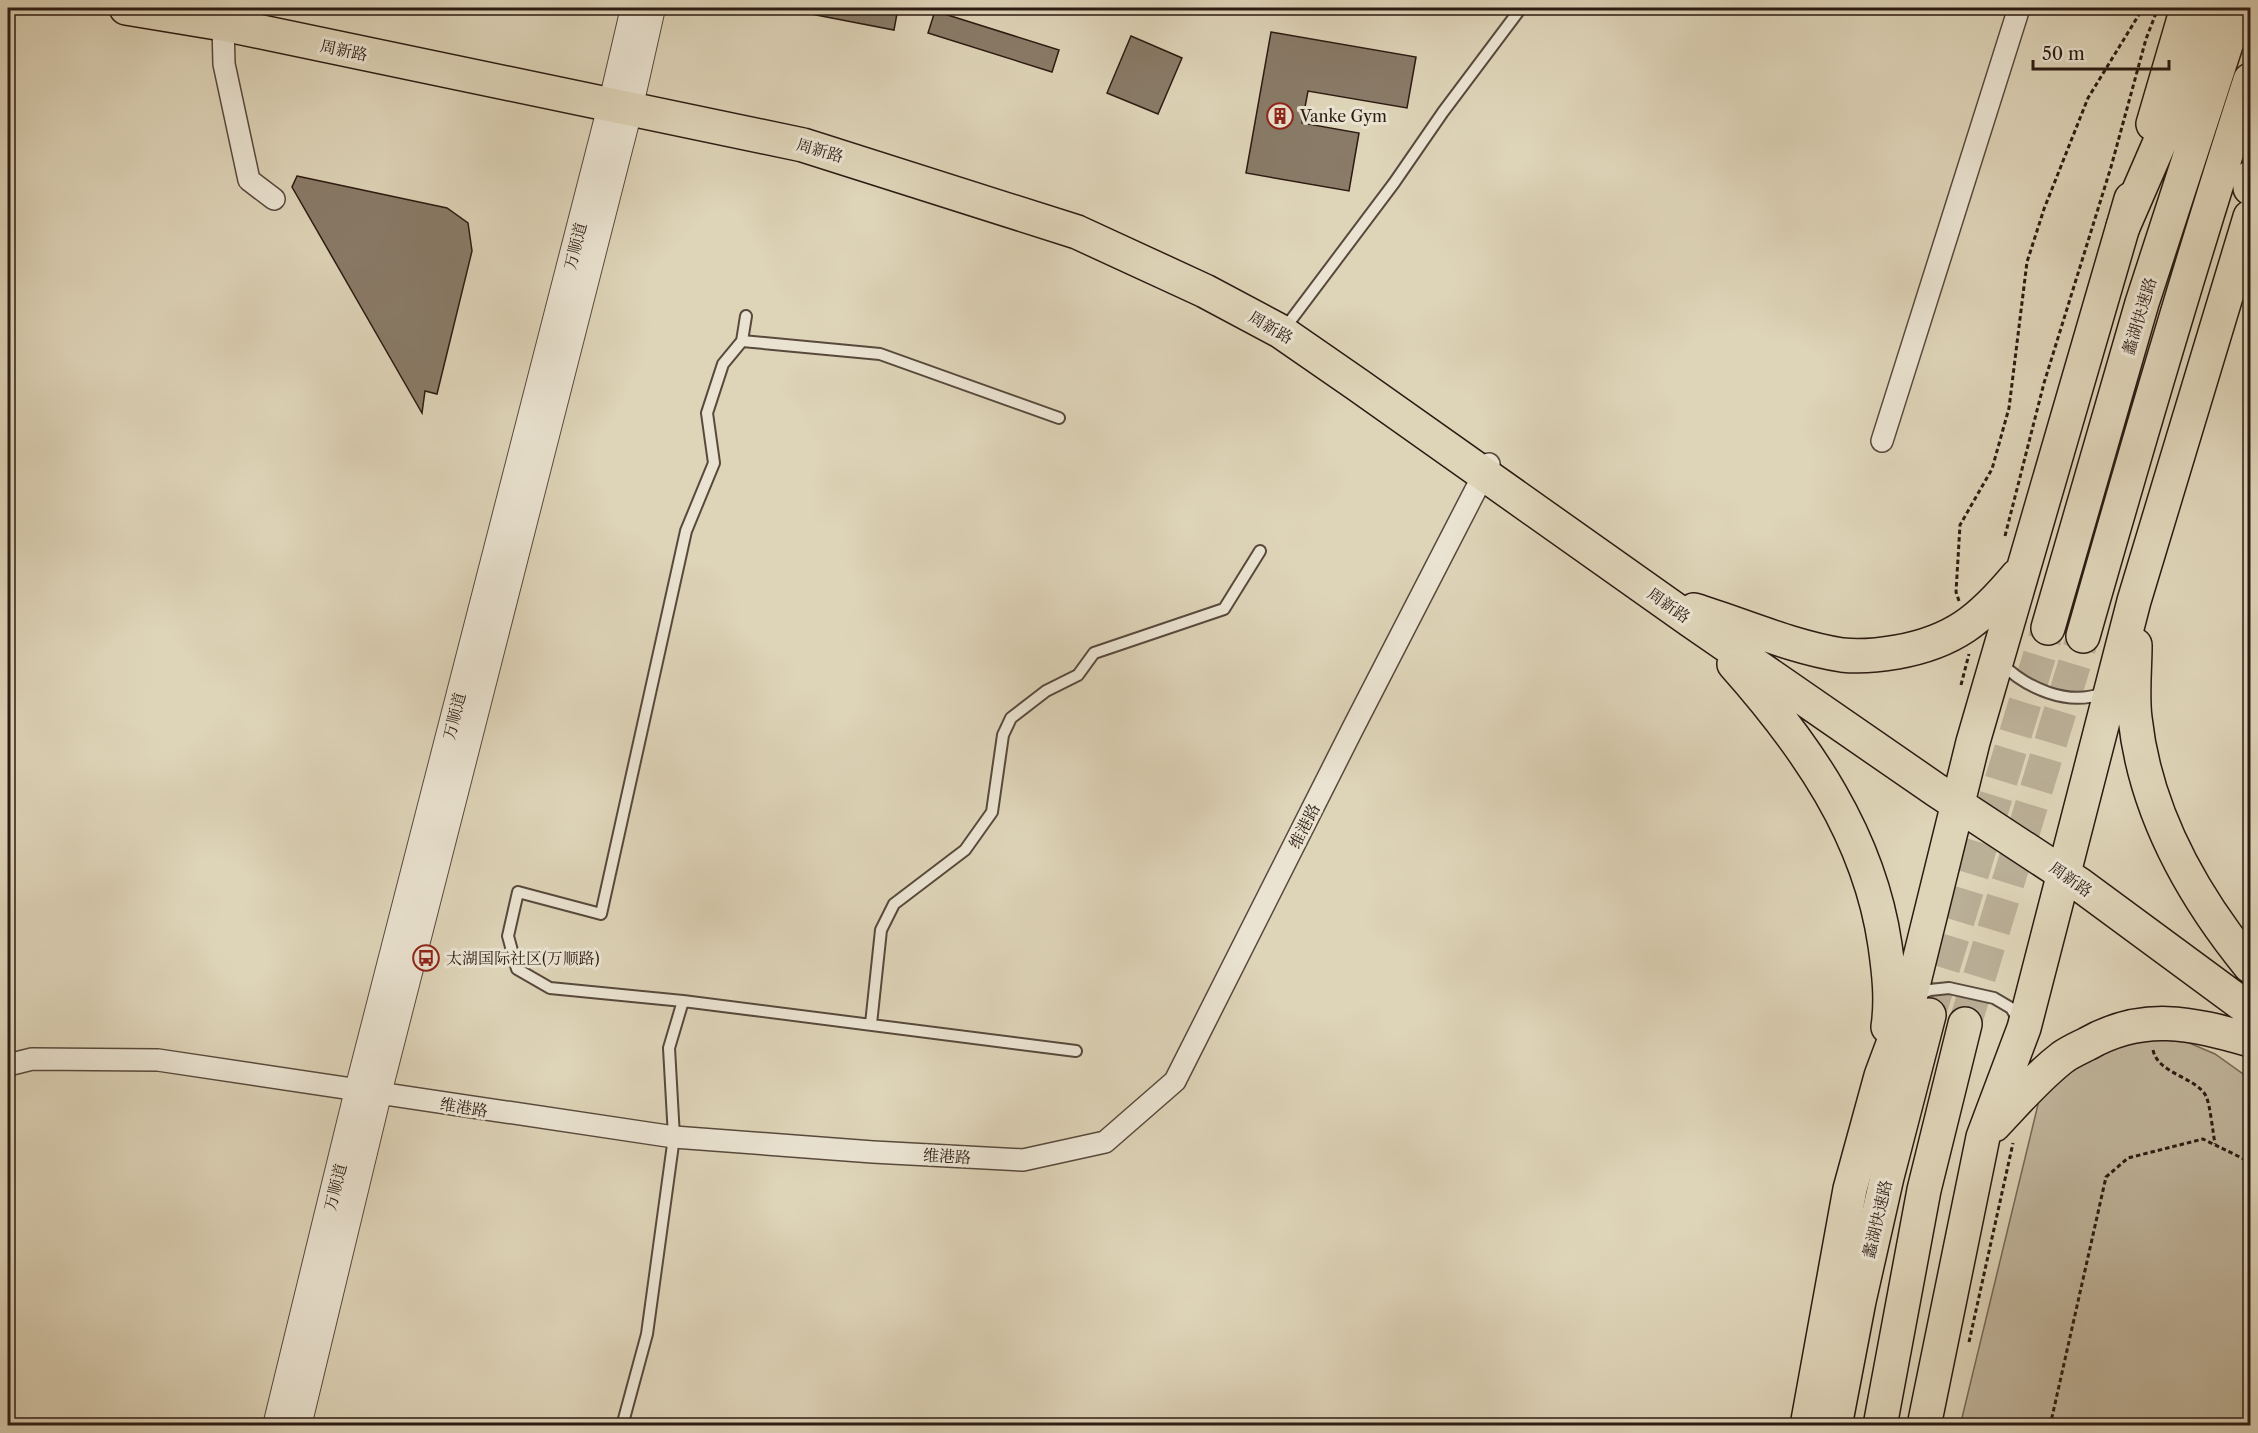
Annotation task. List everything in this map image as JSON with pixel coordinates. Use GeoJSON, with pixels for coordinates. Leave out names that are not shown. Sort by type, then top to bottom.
{"type":"FeatureCollection","features":[{"type":"Feature","properties":{"kind":"main road","name":"周新路"},"geometry":{"type":"LineString","coordinates":[[126,8],[223,24],[621,104],[806,136],[943,175],[1084,224],[1207,280],[1288,324],[1692,615],[1959,800],[2065,870],[2250,1001]]}},
{"type":"Feature","properties":{"kind":"main road","name":"周新路"},"geometry":{"type":"LineString","coordinates":[[164,8],[621,104],[803,145],[1077,232],[1205,291],[1280,331],[1483,466]]}},
{"type":"Feature","properties":{"kind":"main road"},"geometry":{"type":"LineString","coordinates":[[1881,1076],[1920,1006],[1959,800],[2022,570],[2187,8]]}},
{"type":"Feature","properties":{"kind":"main road"},"geometry":{"type":"LineString","coordinates":[[2123,227],[2163,135],[2211,8]]}},
{"type":"Feature","properties":{"kind":"main road","name":"蠡湖快速路"},"geometry":{"type":"LineString","coordinates":[[2048,628],[2142,303],[2238,8]]}},
{"type":"Feature","properties":{"kind":"main road"},"geometry":{"type":"LineString","coordinates":[[2082,636],[2196,249],[2250,80]]}},
{"type":"Feature","properties":{"kind":"main road"},"geometry":{"type":"LineString","coordinates":[[2250,177],[2250,188]]}},
{"type":"Feature","properties":{"kind":"main road"},"geometry":{"type":"LineString","coordinates":[[1924,1425],[1983,1137],[2024,1028],[2134,601],[2250,218]]}},
{"type":"Feature","properties":{"kind":"main road"},"geometry":{"type":"LineString","coordinates":[[1692,615],[1844,655],[1884,654],[1925,647],[1957,632],[1992,606],[2022,570]]}},
{"type":"Feature","properties":{"kind":"main road"},"geometry":{"type":"LineString","coordinates":[[2134,601],[2134,716],[2145,775],[2160,819],[2201,899],[2250,966]]}},
{"type":"Feature","properties":{"kind":"main road"},"geometry":{"type":"LineString","coordinates":[[1692,615],[1780,718],[1810,759],[1834,798],[1856,840],[1873,889],[1883,931],[1889,973],[1890,1013],[1881,1076],[1850,1189],[1807,1425]]}},
{"type":"Feature","properties":{"kind":"main road","name":"周新路"},"geometry":{"type":"LineString","coordinates":[[2065,870],[2250,1010]]}},
{"type":"Feature","properties":{"kind":"main road","name":"蠡湖快速路"},"geometry":{"type":"LineString","coordinates":[[1835,1425],[1920,1006]]}},
{"type":"Feature","properties":{"kind":"main road"},"geometry":{"type":"LineString","coordinates":[[1983,1137],[2022,1095],[2063,1057],[2120,1028],[2150,1023],[2186,1024],[2250,1040]]}},
{"type":"Feature","properties":{"kind":"main road"},"geometry":{"type":"LineString","coordinates":[[1880,1425],[1924,1190],[1965,1024]]}},
{"type":"Feature","properties":{"kind":"street","name":"万顺道"},"geometry":{"type":"LineString","coordinates":[[621,104],[634,8]]}},
{"type":"Feature","properties":{"kind":"street","name":"万顺道"},"geometry":{"type":"LineString","coordinates":[[276,1425],[369,1088],[621,104],[652,8]]}},
{"type":"Feature","properties":{"kind":"street"},"geometry":{"type":"LineString","coordinates":[[1882,441],[2019,8]]}},
{"type":"Feature","properties":{"kind":"street"},"geometry":{"type":"LineString","coordinates":[[223,24],[224,64],[249,180],[274,199]]}},
{"type":"Feature","properties":{"kind":"street","name":"维港路"},"geometry":{"type":"LineString","coordinates":[[8,1065],[32,1059],[158,1060],[369,1088],[674,1133],[1022,1151],[1103,1133],[1168,1076],[1483,466]]}},
{"type":"Feature","properties":{"kind":"street","name":"维港路"},"geometry":{"type":"LineString","coordinates":[[8,1056],[30,1051],[158,1051],[369,1088]]}},
{"type":"Feature","properties":{"kind":"street","name":"万顺道"},"geometry":{"type":"LineString","coordinates":[[298,1425],[369,1088]]}},
{"type":"Feature","properties":{"kind":"lane"},"geometry":{"type":"LineString","coordinates":[[1288,324],[1521,8]]}},
{"type":"Feature","properties":{"kind":"lane"},"geometry":{"type":"LineString","coordinates":[[746,316],[741,341],[723,364],[707,413],[714,464],[686,531],[601,914],[518,892],[508,936],[517,969],[550,988],[683,1001],[1076,1051]]}},
{"type":"Feature","properties":{"kind":"lane"},"geometry":{"type":"LineString","coordinates":[[741,341],[880,354],[1059,418]]}},
{"type":"Feature","properties":{"kind":"lane"},"geometry":{"type":"LineString","coordinates":[[871,1024],[881,930],[894,904],[965,850],[992,812],[1003,735],[1011,718],[1046,691],[1078,675],[1095,653],[1224,609],[1260,551]]}},
{"type":"Feature","properties":{"kind":"lane"},"geometry":{"type":"LineString","coordinates":[[1997,658],[2014,676],[2035,688],[2075,698],[2093,697],[2111,690]]}},
{"type":"Feature","properties":{"kind":"lane"},"geometry":{"type":"LineString","coordinates":[[1920,1006],[1930,990],[1949,988],[1994,998],[2011,1008],[2024,1028]]}},
{"type":"Feature","properties":{"kind":"lane"},"geometry":{"type":"LineString","coordinates":[[622,1425],[647,1334],[674,1133],[669,1048],[683,1001]]}},
{"type":"Feature","properties":{"kind":"path"},"geometry":{"type":"LineString","coordinates":[[1966,626],[1956,592],[1960,525],[1992,469],[2009,408],[2027,262],[2044,209],[2088,98],[2143,8]]}},
{"type":"Feature","properties":{"kind":"path"},"geometry":{"type":"LineString","coordinates":[[2150,1023],[2153,1053],[2166,1068],[2206,1096],[2215,1144]]}},
{"type":"Feature","properties":{"kind":"path"},"geometry":{"type":"LineString","coordinates":[[2050,1425],[2106,1177],[2128,1158],[2203,1139],[2250,1162]]}},
{"type":"Feature","properties":{"kind":"shaded area"},"geometry":{"type":"Polygon","coordinates":[[[2134,1037],[2187,1042],[2215,1054],[2250,1079],[2250,1425],[1960,1426],[2042,1088],[2088,1053],[2134,1037]]]}},
{"type":"Feature","properties":{"kind":"building"},"geometry":{"type":"Polygon","coordinates":[[[780,8],[898,8],[894,30],[780,8]]]}},
{"type":"Feature","properties":{"kind":"building"},"geometry":{"type":"Polygon","coordinates":[[[935,11],[1059,50],[1052,72],[928,33],[935,11]]]}},
{"type":"Feature","properties":{"kind":"building","name":"Vanke Gym"},"geometry":{"type":"Polygon","coordinates":[[[1271,32],[1416,57],[1407,108],[1308,91],[1302,123],[1359,133],[1349,191],[1246,173],[1271,32]]]}},
{"type":"Feature","properties":{"kind":"building"},"geometry":{"type":"Polygon","coordinates":[[[1131,36],[1182,58],[1158,114],[1107,93],[1131,36]]]}},
{"type":"Feature","properties":{"kind":"building"},"geometry":{"type":"Polygon","coordinates":[[[297,176],[447,208],[468,223],[472,251],[437,394],[425,391],[422,413],[292,187],[297,176]]]}},
{"type":"Feature","properties":{"kind":"tunnel"},"geometry":{"type":"LineString","coordinates":[[1929,1015],[2048,628]]}},
{"type":"Feature","properties":{"kind":"tunnel"},"geometry":{"type":"LineString","coordinates":[[1965,1024],[2083,636]]}},
{"type":"Feature","properties":{"kind":"place","name":"Vanke Gym"},"geometry":{"type":"Point","coordinates":[1280,116]}},
{"type":"Feature","properties":{"kind":"place","name":"太湖国际社区(万顺路)"},"geometry":{"type":"Point","coordinates":[426,958]}}]}
